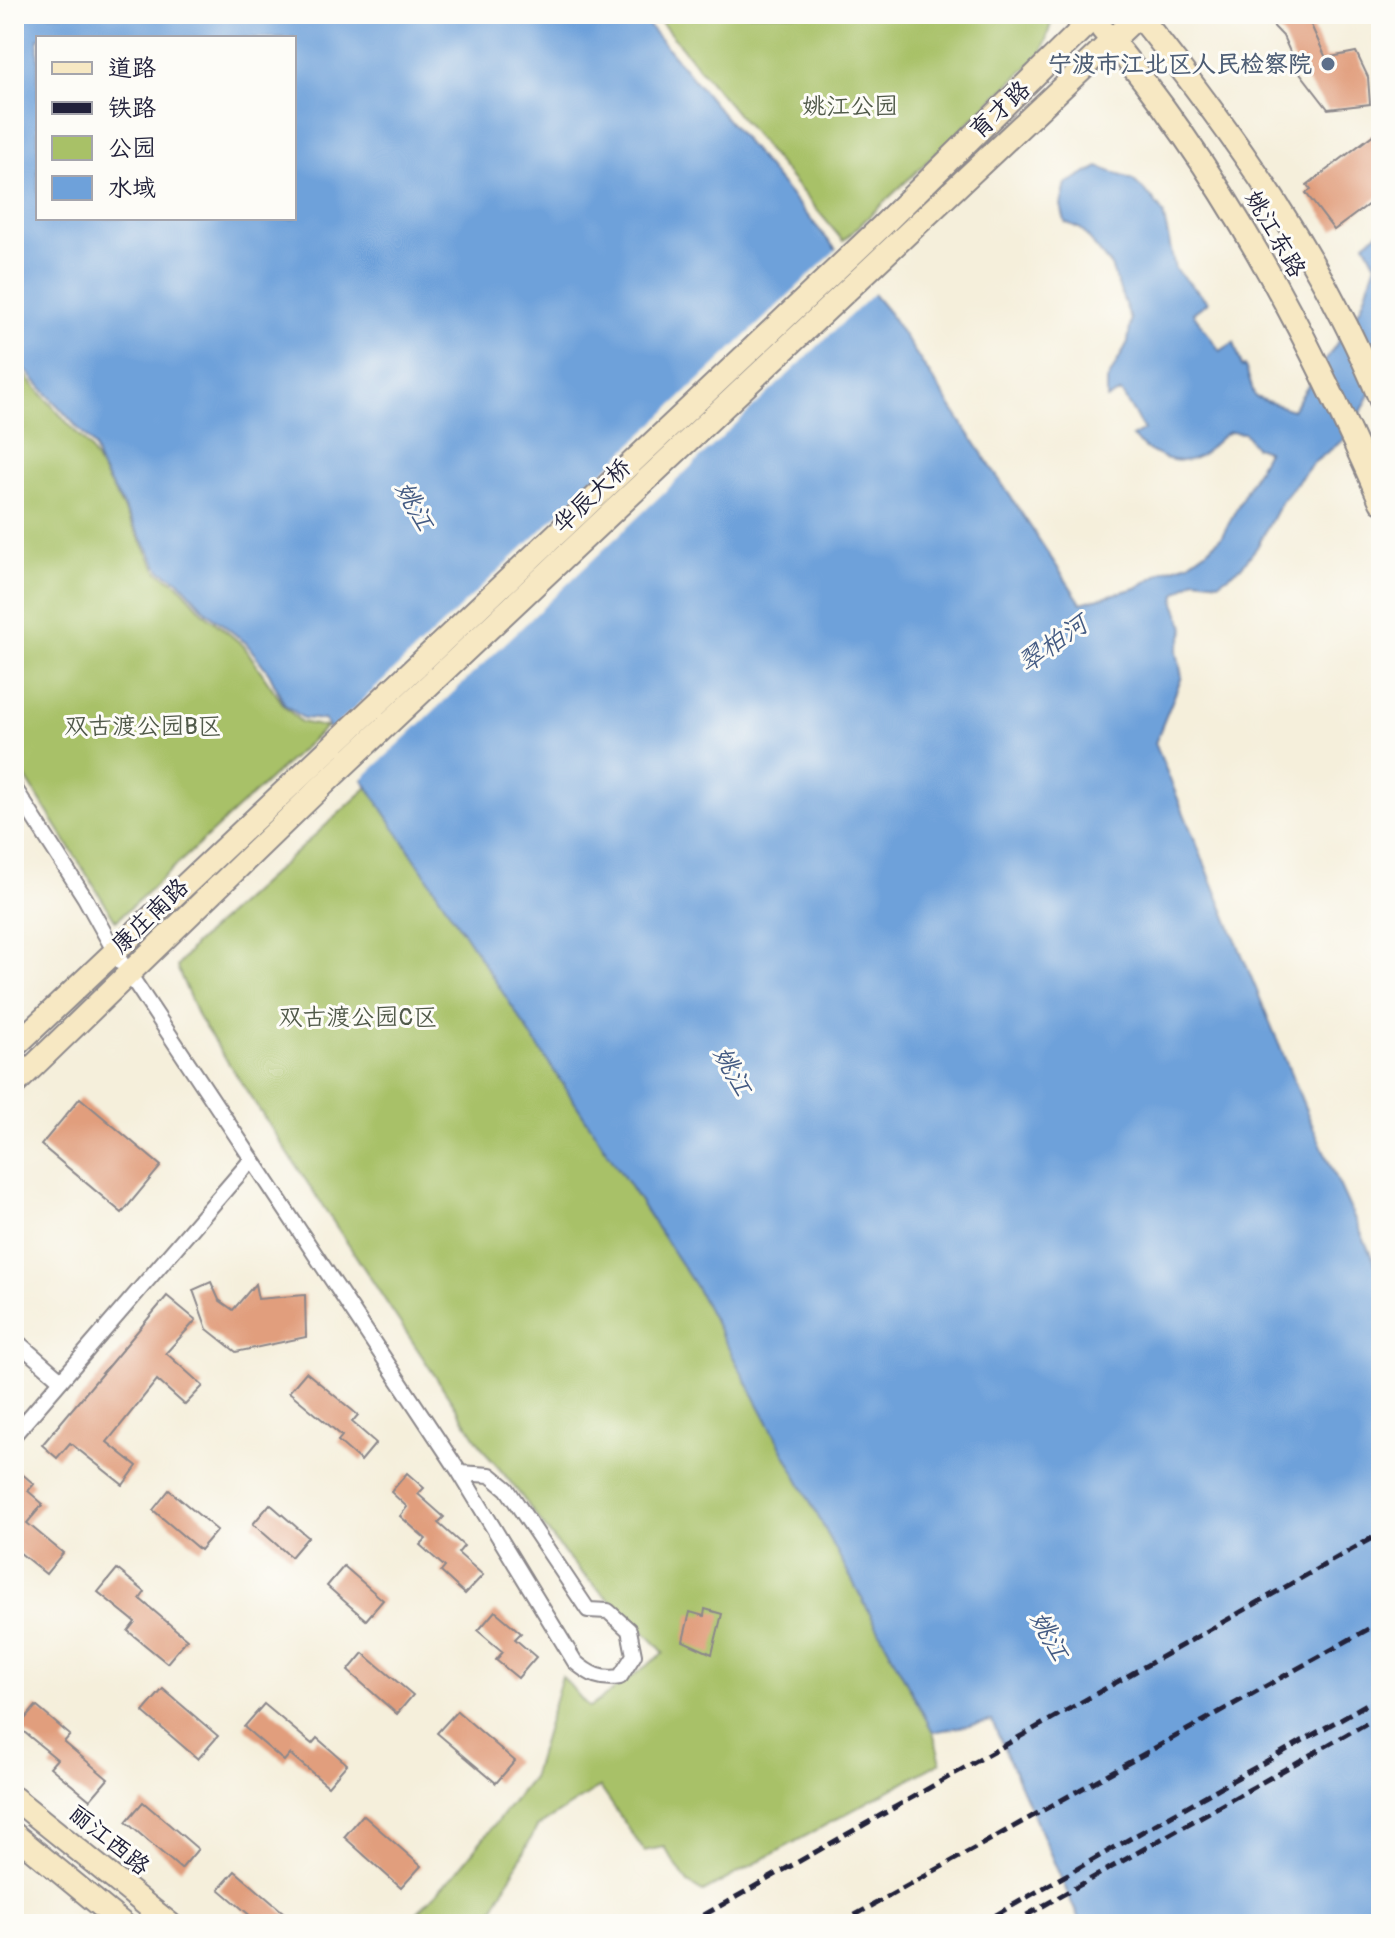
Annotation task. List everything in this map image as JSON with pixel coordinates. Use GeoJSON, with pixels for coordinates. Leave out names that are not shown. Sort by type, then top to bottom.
{"type":"FeatureCollection","features":[{"type":"Feature","properties":{"kind":"main road","name":"育才路"},"geometry":{"type":"LineString","coordinates":[[896,244],[1139,14]]}},
{"type":"Feature","properties":{"kind":"main road","name":"姚江东路"},"geometry":{"type":"LineString","coordinates":[[1139,14],[1218,113],[1280,205],[1377,392]]}},
{"type":"Feature","properties":{"kind":"main road","name":"育才路"},"geometry":{"type":"LineString","coordinates":[[881,227],[1093,15]]}},
{"type":"Feature","properties":{"kind":"main road","name":"姚江东路"},"geometry":{"type":"LineString","coordinates":[[1093,15],[1196,153],[1266,267],[1347,425],[1381,502]]}},
{"type":"Feature","properties":{"kind":"main road","name":"华辰大桥"},"geometry":{"type":"LineString","coordinates":[[311,764],[881,227]]}},
{"type":"Feature","properties":{"kind":"main road","name":"华辰大桥"},"geometry":{"type":"LineString","coordinates":[[323,785],[896,244]]}},
{"type":"Feature","properties":{"kind":"main road","name":"康庄南路"},"geometry":{"type":"LineString","coordinates":[[14,1047],[116,954],[311,764]]}},
{"type":"Feature","properties":{"kind":"main road","name":"康庄南路"},"geometry":{"type":"LineString","coordinates":[[14,1085],[323,785]]}},
{"type":"Feature","properties":{"kind":"main road","name":"丽江西路"},"geometry":{"type":"LineString","coordinates":[[14,1798],[170,1924]]}},
{"type":"Feature","properties":{"kind":"main road"},"geometry":{"type":"LineString","coordinates":[[14,1834],[123,1924]]}},
{"type":"Feature","properties":{"kind":"street"},"geometry":{"type":"LineString","coordinates":[[14,787],[116,954],[460,1473],[575,1662],[588,1673],[605,1680],[620,1677],[634,1655],[629,1630],[608,1611],[588,1610],[507,1489],[490,1475],[460,1473]]}},
{"type":"Feature","properties":{"kind":"street"},"geometry":{"type":"LineString","coordinates":[[14,1435],[252,1159]]}},
{"type":"Feature","properties":{"kind":"street"},"geometry":{"type":"LineString","coordinates":[[14,1339],[61,1380]]}},
{"type":"Feature","properties":{"kind":"green space","name":"姚江公园"},"geometry":{"type":"Polygon","coordinates":[[[654,14],[1052,14],[1053,17],[1042,53],[843,241],[654,14]]]}},
{"type":"Feature","properties":{"kind":"green space","name":"双古渡公园B区"},"geometry":{"type":"Polygon","coordinates":[[[14,363],[89,447],[158,572],[178,584],[205,614],[244,646],[285,707],[301,722],[326,727],[116,921],[14,759],[14,363]]]}},
{"type":"Feature","properties":{"kind":"green space","name":"双古渡公园C区"},"geometry":{"type":"Polygon","coordinates":[[[368,787],[696,1287],[933,1732],[941,1762],[703,1892],[688,1883],[664,1847],[644,1851],[600,1787],[537,1827],[485,1924],[406,1924],[453,1876],[532,1778],[562,1676],[589,1708],[664,1653],[572,1562],[488,1456],[198,1017],[177,967],[195,944],[368,787]]]}},
{"type":"Feature","properties":{"kind":"water"},"geometry":{"type":"Polygon","coordinates":[[[14,14],[639,14],[889,313],[1081,603],[1136,588],[1164,571],[1189,563],[1210,548],[1222,536],[1267,451],[1255,447],[1244,433],[1229,432],[1195,458],[1176,461],[1157,455],[1132,437],[1144,430],[1121,392],[1107,399],[1107,381],[1128,342],[1131,320],[1111,266],[1081,229],[1065,222],[1061,205],[1066,184],[1099,167],[1133,180],[1152,198],[1163,213],[1175,269],[1208,302],[1193,313],[1220,351],[1234,342],[1255,397],[1292,410],[1361,307],[1376,264],[1365,243],[1381,230],[1381,373],[1346,438],[1312,464],[1281,502],[1257,547],[1241,567],[1219,582],[1195,579],[1176,594],[1175,603],[1185,628],[1177,651],[1182,677],[1155,743],[1310,1120],[1381,1277],[1381,1924],[1081,1924],[992,1721],[933,1732],[696,1287],[324,720],[303,718],[285,705],[269,673],[246,643],[207,612],[179,581],[160,570],[100,466],[94,446],[14,357],[14,14]]]}},
{"type":"Feature","properties":{"kind":"pier"},"geometry":{"type":"Polygon","coordinates":[[[839,247],[876,291],[359,782],[328,733],[839,247]]]}},
{"type":"Feature","properties":{"kind":"building","name":"宁波市江北区人民检察院"},"geometry":{"type":"Polygon","coordinates":[[[1262,14],[1306,14],[1326,58],[1356,52],[1368,77],[1370,104],[1328,109],[1298,70],[1283,36],[1262,14]]]}},
{"type":"Feature","properties":{"kind":"building"},"geometry":{"type":"Polygon","coordinates":[[[1374,134],[1381,143],[1381,195],[1334,230],[1306,193],[1311,190],[1307,185],[1374,134]]]}},
{"type":"Feature","properties":{"kind":"building"},"geometry":{"type":"Polygon","coordinates":[[[80,1098],[161,1166],[122,1213],[41,1145],[80,1098]]]}},
{"type":"Feature","properties":{"kind":"building"},"geometry":{"type":"Polygon","coordinates":[[[211,1282],[219,1300],[233,1310],[255,1284],[258,1299],[305,1295],[306,1337],[236,1352],[207,1329],[193,1290],[211,1282]]]}},
{"type":"Feature","properties":{"kind":"building"},"geometry":{"type":"Polygon","coordinates":[[[167,1296],[196,1320],[166,1353],[203,1386],[185,1405],[157,1380],[107,1442],[137,1466],[123,1485],[70,1443],[57,1458],[42,1445],[167,1296]]]}},
{"type":"Feature","properties":{"kind":"building"},"geometry":{"type":"Polygon","coordinates":[[[306,1372],[358,1415],[352,1422],[376,1443],[361,1461],[338,1441],[342,1436],[289,1392],[306,1372]]]}},
{"type":"Feature","properties":{"kind":"building"},"geometry":{"type":"Polygon","coordinates":[[[14,1467],[34,1484],[28,1491],[43,1504],[27,1523],[63,1553],[46,1574],[14,1548],[14,1467]]]}},
{"type":"Feature","properties":{"kind":"building"},"geometry":{"type":"Polygon","coordinates":[[[407,1473],[424,1488],[418,1494],[444,1517],[438,1523],[464,1546],[458,1553],[483,1575],[465,1594],[441,1572],[445,1567],[420,1545],[426,1539],[400,1516],[407,1507],[391,1492],[407,1473]]]}},
{"type":"Feature","properties":{"kind":"building"},"geometry":{"type":"Polygon","coordinates":[[[169,1490],[217,1530],[200,1550],[153,1510],[169,1490]]]}},
{"type":"Feature","properties":{"kind":"building"},"geometry":{"type":"Polygon","coordinates":[[[270,1504],[308,1537],[291,1557],[253,1524],[270,1504]]]}},
{"type":"Feature","properties":{"kind":"building"},"geometry":{"type":"Polygon","coordinates":[[[344,1566],[383,1600],[366,1620],[327,1586],[344,1566]]]}},
{"type":"Feature","properties":{"kind":"building"},"geometry":{"type":"Polygon","coordinates":[[[117,1569],[145,1592],[140,1599],[187,1639],[167,1663],[128,1631],[135,1622],[98,1592],[117,1569]]]}},
{"type":"Feature","properties":{"kind":"building"},"geometry":{"type":"Polygon","coordinates":[[[705,1609],[722,1614],[712,1654],[683,1641],[690,1612],[704,1616],[705,1609]]]}},
{"type":"Feature","properties":{"kind":"building"},"geometry":{"type":"Polygon","coordinates":[[[495,1611],[521,1633],[515,1639],[536,1657],[518,1678],[496,1660],[503,1652],[478,1631],[495,1611]]]}},
{"type":"Feature","properties":{"kind":"building"},"geometry":{"type":"Polygon","coordinates":[[[363,1653],[413,1695],[397,1714],[348,1671],[363,1653]]]}},
{"type":"Feature","properties":{"kind":"building"},"geometry":{"type":"Polygon","coordinates":[[[163,1689],[218,1736],[198,1759],[143,1712],[163,1689]]]}},
{"type":"Feature","properties":{"kind":"building"},"geometry":{"type":"Polygon","coordinates":[[[264,1704],[312,1744],[317,1738],[347,1764],[328,1786],[290,1754],[284,1761],[244,1727],[264,1704]]]}},
{"type":"Feature","properties":{"kind":"building"},"geometry":{"type":"Polygon","coordinates":[[[36,1706],[70,1735],[64,1742],[108,1779],[90,1800],[50,1767],[57,1759],[18,1727],[36,1706]]]}},
{"type":"Feature","properties":{"kind":"building"},"geometry":{"type":"Polygon","coordinates":[[[457,1711],[515,1761],[496,1783],[437,1733],[457,1711]]]}},
{"type":"Feature","properties":{"kind":"building"},"geometry":{"type":"Polygon","coordinates":[[[143,1802],[198,1849],[181,1869],[126,1822],[143,1802]]]}},
{"type":"Feature","properties":{"kind":"building"},"geometry":{"type":"Polygon","coordinates":[[[363,1815],[421,1866],[401,1888],[344,1837],[363,1815]]]}},
{"type":"Feature","properties":{"kind":"building"},"geometry":{"type":"Polygon","coordinates":[[[235,1871],[297,1924],[260,1924],[219,1889],[235,1871]]]}},
{"type":"Feature","properties":{"kind":"railway"},"geometry":{"type":"LineString","coordinates":[[688,1924],[1381,1533]]}},
{"type":"Feature","properties":{"kind":"railway"},"geometry":{"type":"LineString","coordinates":[[839,1924],[1381,1622]]}},
{"type":"Feature","properties":{"kind":"railway"},"geometry":{"type":"LineString","coordinates":[[980,1924],[1381,1696]]}},
{"type":"Feature","properties":{"kind":"railway"},"geometry":{"type":"LineString","coordinates":[[1011,1924],[1381,1715]]}},
{"type":"Feature","properties":{"kind":"place","name":"宁波市江北区人民检察院"},"geometry":{"type":"Point","coordinates":[1328,64]}},
{"type":"Feature","properties":{"kind":"water label","name":"姚江"},"geometry":{"type":"Point","coordinates":[414,506]}},
{"type":"Feature","properties":{"kind":"water label","name":"翠柏河"},"geometry":{"type":"Point","coordinates":[1053,644]}},
{"type":"Feature","properties":{"kind":"water label","name":"姚江"},"geometry":{"type":"Point","coordinates":[732,1071]}},
{"type":"Feature","properties":{"kind":"water label","name":"姚江"},"geometry":{"type":"Point","coordinates":[1049,1636]}}]}
